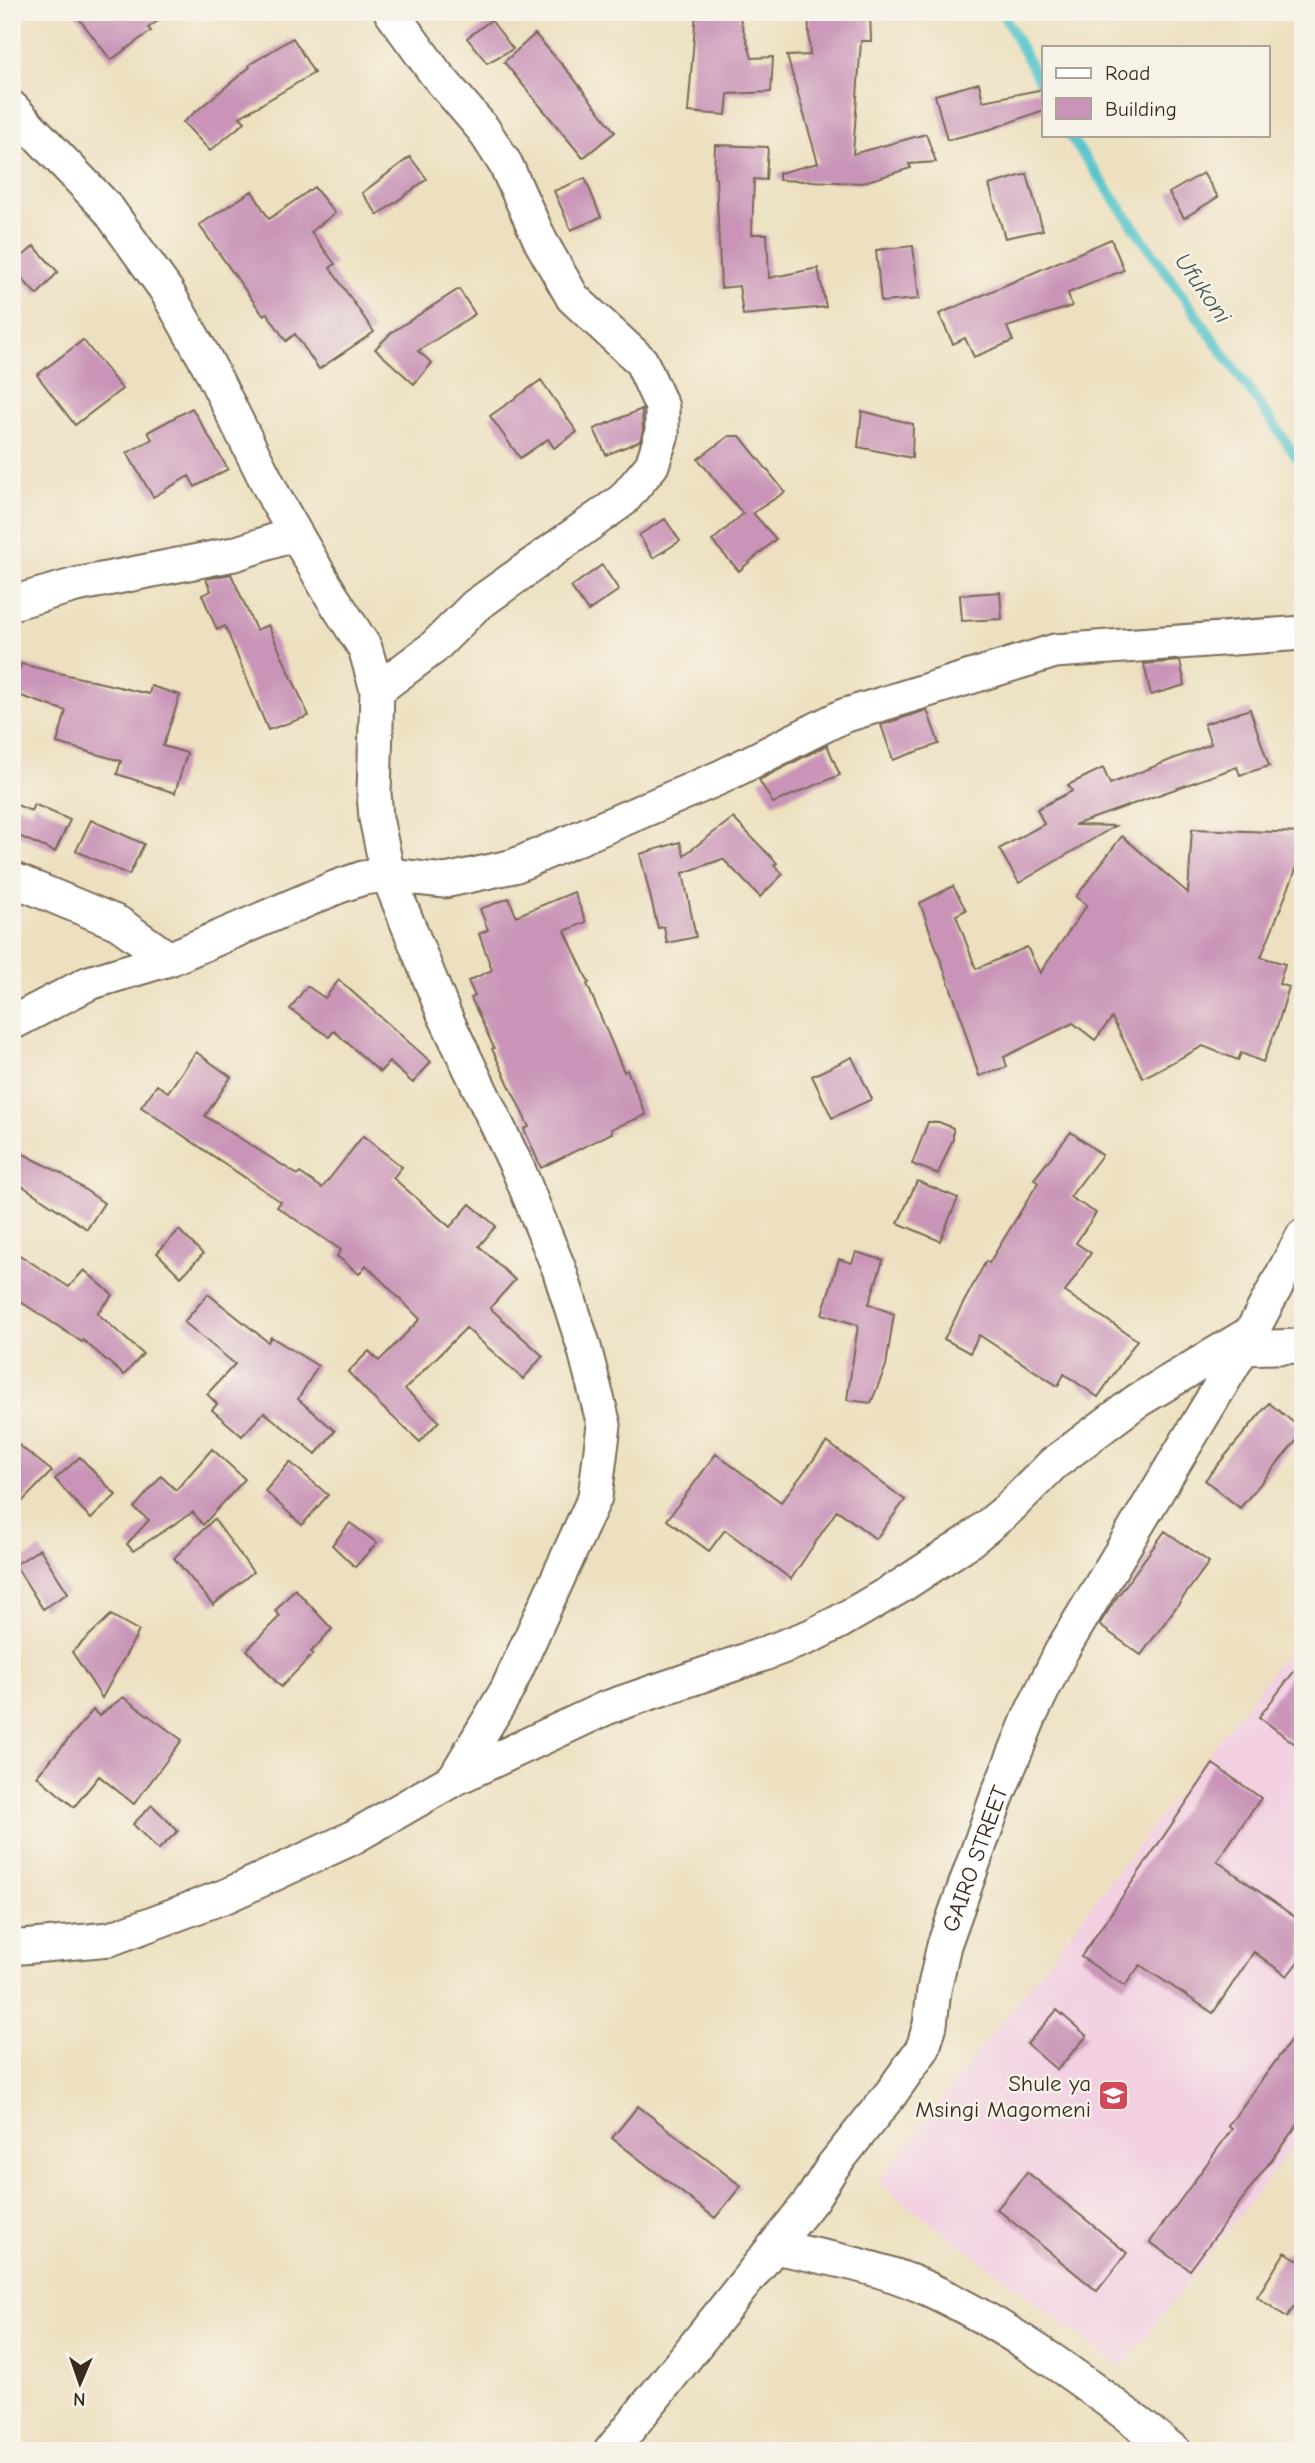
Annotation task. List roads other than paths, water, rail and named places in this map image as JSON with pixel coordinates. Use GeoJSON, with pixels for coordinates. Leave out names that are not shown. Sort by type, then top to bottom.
{"type":"FeatureCollection","features":[{"type":"Feature","properties":{"kind":"street"},"geometry":{"type":"LineString","coordinates":[[377,690],[433,648],[475,606],[622,500],[652,465],[662,434],[662,407],[641,361],[573,298],[541,242],[506,165],[482,129],[436,74],[391,12]]}},
{"type":"Feature","properties":{"kind":"street"},"geometry":{"type":"LineString","coordinates":[[12,108],[108,209],[166,290],[208,365],[275,500],[365,648],[377,690],[376,818],[388,875],[444,1014],[499,1126],[559,1269],[584,1347],[604,1425],[595,1497],[507,1690],[454,1779]]}},
{"type":"Feature","properties":{"kind":"street"},"geometry":{"type":"LineString","coordinates":[[12,603],[76,585],[234,554],[295,534]]}},
{"type":"Feature","properties":{"kind":"street"},"geometry":{"type":"LineString","coordinates":[[12,1023],[89,983],[169,959],[363,878],[388,875],[445,881],[514,866],[721,777],[843,716],[1055,651],[1303,632]]}},
{"type":"Feature","properties":{"kind":"street"},"geometry":{"type":"LineString","coordinates":[[12,880],[118,923],[169,959]]}},
{"type":"Feature","properties":{"kind":"street","name":"GAIRO STREET"},"geometry":{"type":"LineString","coordinates":[[611,2451],[812,2199],[832,2166],[892,2092],[923,2048],[930,2025],[944,1945],[998,1794],[1030,1716],[1061,1652],[1247,1340],[1303,1236]]}},
{"type":"Feature","properties":{"kind":"street"},"geometry":{"type":"LineString","coordinates":[[12,1946],[110,1938],[228,1895],[350,1839],[454,1779],[623,1702],[811,1636],[901,1586],[968,1542],[1006,1511],[1053,1464],[1127,1408],[1247,1340],[1303,1346]]}},
{"type":"Feature","properties":{"kind":"street"},"geometry":{"type":"LineString","coordinates":[[774,2247],[848,2262],[922,2286],[998,2326],[1113,2404],[1174,2451]]}},
{"type":"Feature","properties":{"kind":"waterway","name":"Ufukoni"},"geometry":{"type":"LineString","coordinates":[[1002,12],[1042,86]]}},
{"type":"Feature","properties":{"kind":"waterway","name":"Ufukoni"},"geometry":{"type":"LineString","coordinates":[[1070,136],[1303,466]]}},
{"type":"Feature","properties":{"kind":"place","name":"Shule ya Msingi Magomeni"},"geometry":{"type":"Point","coordinates":[1114,2096]}}]}
